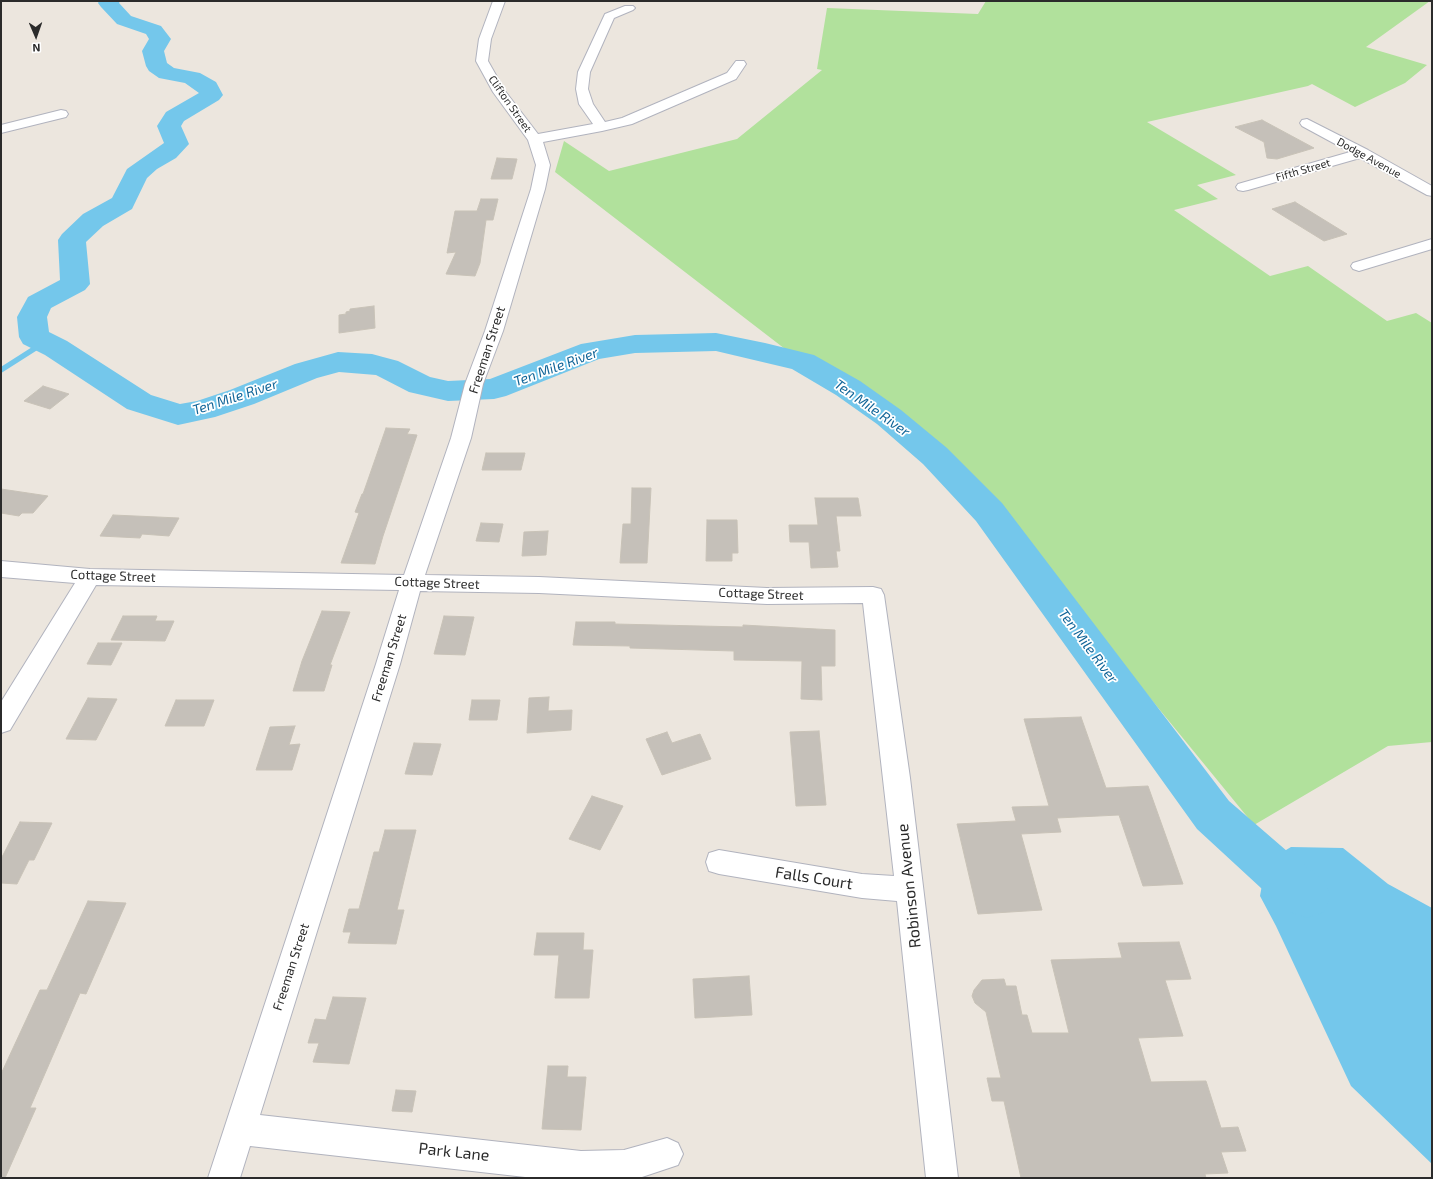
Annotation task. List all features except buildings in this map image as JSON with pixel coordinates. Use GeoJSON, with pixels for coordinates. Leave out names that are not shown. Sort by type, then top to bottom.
{"type":"FeatureCollection","features":[{"type":"Feature","properties":{"kind":"street","name":"Clifton Street"},"geometry":{"type":"LineString","coordinates":[[499,1],[485,39],[482,61],[499,92],[535,139]]}},
{"type":"Feature","properties":{"kind":"street"},"geometry":{"type":"LineString","coordinates":[[602,127],[586,104],[582,89],[584,72],[610,16],[629,8]]}},
{"type":"Feature","properties":{"kind":"street"},"geometry":{"type":"LineString","coordinates":[[535,139],[627,121],[732,76],[740,64]]}},
{"type":"Feature","properties":{"kind":"street"},"geometry":{"type":"LineString","coordinates":[[1,129],[61,114]]}},
{"type":"Feature","properties":{"kind":"street","name":"Dodge Avenue"},"geometry":{"type":"LineString","coordinates":[[1307,123],[1432,192]]}},
{"type":"Feature","properties":{"kind":"street","name":"Freeman Street"},"geometry":{"type":"LineString","coordinates":[[224,1178],[388,664],[434,512],[461,438],[474,384],[494,331],[538,188],[543,165],[535,139]]}},
{"type":"Feature","properties":{"kind":"street","name":"Fifth Street"},"geometry":{"type":"LineString","coordinates":[[1244,187],[1363,153]]}},
{"type":"Feature","properties":{"kind":"street"},"geometry":{"type":"LineString","coordinates":[[1359,266],[1432,244]]}},
{"type":"Feature","properties":{"kind":"street","name":"Cottage Street"},"geometry":{"type":"LineString","coordinates":[[1,569],[90,577],[412,582],[649,589],[767,596],[873,595]]}},
{"type":"Feature","properties":{"kind":"street"},"geometry":{"type":"LineString","coordinates":[[1,723],[90,577]]}},
{"type":"Feature","properties":{"kind":"street","name":"Robinson Avenue"},"geometry":{"type":"LineString","coordinates":[[873,595],[885,676],[942,1178]]}},
{"type":"Feature","properties":{"kind":"street","name":"Falls Court"},"geometry":{"type":"LineString","coordinates":[[719,862],[862,886],[910,889]]}},
{"type":"Feature","properties":{"kind":"street","name":"Park Lane"},"geometry":{"type":"LineString","coordinates":[[240,1129],[581,1167],[624,1166],[667,1154]]}},
{"type":"Feature","properties":{"kind":"green space"},"geometry":{"type":"Polygon","coordinates":[[[986,1],[1430,1],[1366,47],[1427,65],[1405,83],[1355,107],[1312,84],[1147,122],[1236,175],[1197,185],[1218,199],[1174,210],[1270,276],[1308,266],[1387,321],[1416,313],[1432,323],[1432,742],[1388,746],[1254,825],[1047,572],[998,526],[837,389],[555,172],[564,141],[609,171],[737,139],[822,70],[817,69],[827,8],[978,14],[986,1]]]}},
{"type":"Feature","properties":{"kind":"water"},"geometry":{"type":"Polygon","coordinates":[[[1291,847],[1343,848],[1388,884],[1432,908],[1432,1164],[1351,1086],[1276,926],[1260,896],[1266,862],[1291,847]]]}},
{"type":"Feature","properties":{"kind":"waterway","name":"Ten Mile River"},"geometry":{"type":"LineString","coordinates":[[110,1],[108,3],[124,20],[154,30],[160,39],[153,51],[157,66],[167,73],[192,78],[208,87],[211,95],[174,117],[169,126],[177,144],[167,153],[148,164],[136,174],[123,203],[93,220],[72,240],[75,284],[39,303],[32,317],[34,337],[56,348],[139,402],[178,415],[203,410],[242,397],[306,371],[338,362],[372,364],[387,368],[420,385],[448,391],[494,389],[592,351],[635,344],[716,342],[765,352],[803,362],[848,388],[889,417],[935,456],[989,512],[1213,815],[1278,873],[1307,896]]}},
{"type":"Feature","properties":{"kind":"waterway"},"geometry":{"type":"LineString","coordinates":[[1,370],[45,342]]}}]}
